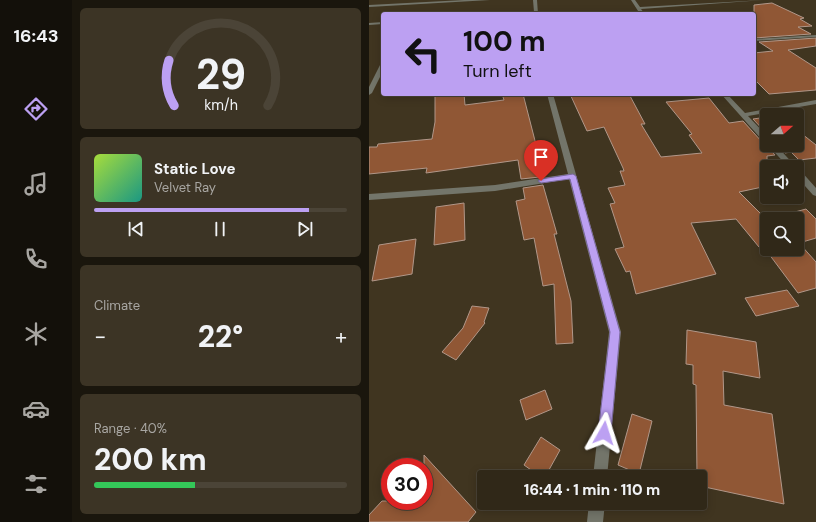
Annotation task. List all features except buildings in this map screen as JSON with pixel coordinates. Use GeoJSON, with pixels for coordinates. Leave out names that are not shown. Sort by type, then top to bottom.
{"type":"FeatureCollection","features":[{"type":"Feature","properties":{"kind":"street"},"geometry":{"type":"LineString","coordinates":[[369,6],[489,0]]}},
{"type":"Feature","properties":{"kind":"street"},"geometry":{"type":"LineString","coordinates":[[633,0],[642,12]]}},
{"type":"Feature","properties":{"kind":"street"},"geometry":{"type":"LineString","coordinates":[[638,8],[763,0]]}},
{"type":"Feature","properties":{"kind":"street"},"geometry":{"type":"LineString","coordinates":[[536,12],[537,1]]}},
{"type":"Feature","properties":{"kind":"street"},"geometry":{"type":"LineString","coordinates":[[369,24],[381,23]]}},
{"type":"Feature","properties":{"kind":"street"},"geometry":{"type":"LineString","coordinates":[[756,40],[816,36]]}},
{"type":"Feature","properties":{"kind":"street"},"geometry":{"type":"LineString","coordinates":[[369,94],[381,69]]}},
{"type":"Feature","properties":{"kind":"street"},"geometry":{"type":"LineString","coordinates":[[551,96],[615,332],[601,470]]}},
{"type":"Feature","properties":{"kind":"street"},"geometry":{"type":"LineString","coordinates":[[726,96],[760,132]]}},
{"type":"Feature","properties":{"kind":"street"},"geometry":{"type":"LineString","coordinates":[[744,115],[816,102]]}},
{"type":"Feature","properties":{"kind":"street"},"geometry":{"type":"LineString","coordinates":[[778,152],[786,160]]}},
{"type":"Feature","properties":{"kind":"street"},"geometry":{"type":"LineString","coordinates":[[369,197],[453,192],[573,176]]}},
{"type":"Feature","properties":{"kind":"street"},"geometry":{"type":"LineString","coordinates":[[804,180],[816,193]]}},
{"type":"Feature","properties":{"kind":"street"},"geometry":{"type":"LineString","coordinates":[[595,522],[596,510]]}},
{"type":"Feature","properties":{"kind":"route"},"geometry":{"type":"LineString","coordinates":[[541,181],[573,176],[615,332],[604,433]]}}]}
